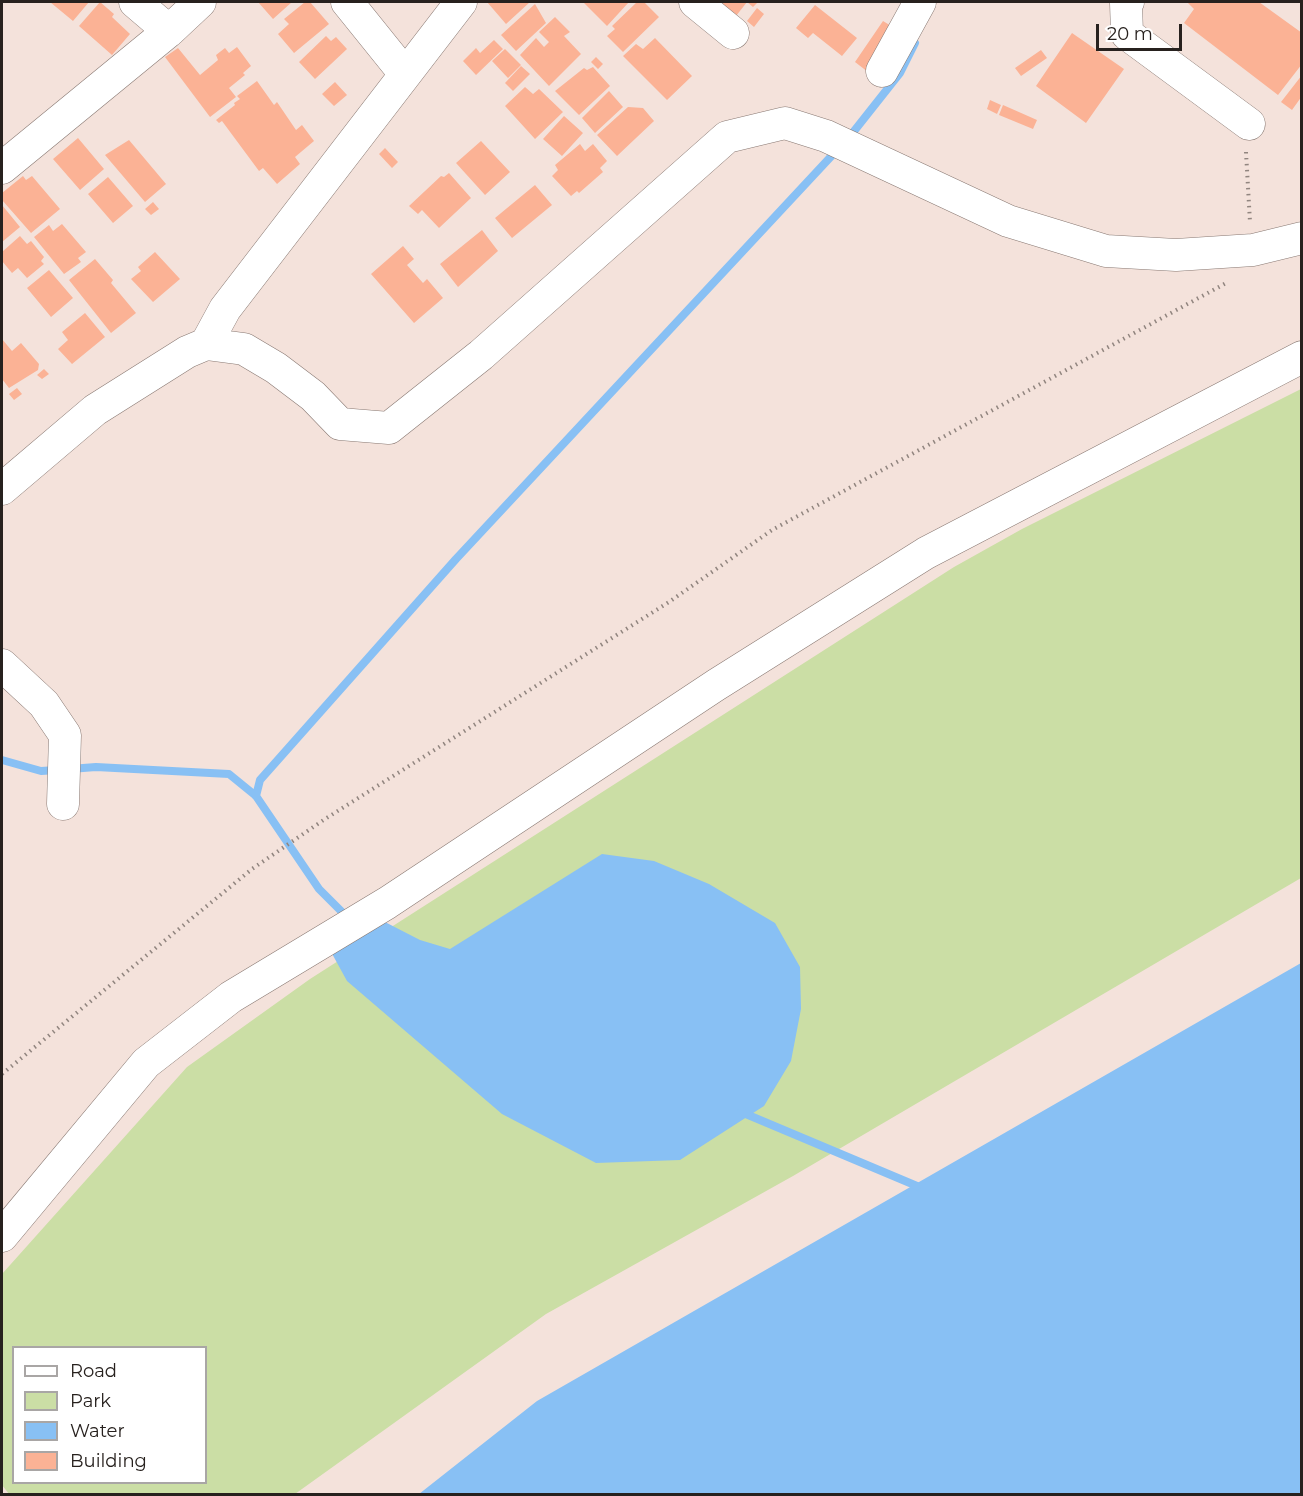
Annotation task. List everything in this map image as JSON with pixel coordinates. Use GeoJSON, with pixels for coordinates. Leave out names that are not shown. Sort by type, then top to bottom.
{"type":"FeatureCollection","features":[{"type":"Feature","properties":{"kind":"street"},"geometry":{"type":"LineString","coordinates":[[135,2],[169,31]]}},
{"type":"Feature","properties":{"kind":"street"},"geometry":{"type":"LineString","coordinates":[[3,164],[169,31],[200,2]]}},
{"type":"Feature","properties":{"kind":"street"},"geometry":{"type":"LineString","coordinates":[[347,2],[405,74]]}},
{"type":"Feature","properties":{"kind":"street"},"geometry":{"type":"LineString","coordinates":[[207,344],[225,309],[461,2]]}},
{"type":"Feature","properties":{"kind":"street"},"geometry":{"type":"LineString","coordinates":[[695,2],[733,33]]}},
{"type":"Feature","properties":{"kind":"street"},"geometry":{"type":"LineString","coordinates":[[882,70],[920,2]]}},
{"type":"Feature","properties":{"kind":"street"},"geometry":{"type":"LineString","coordinates":[[1128,2],[1126,3],[1127,34],[1249,124]]}},
{"type":"Feature","properties":{"kind":"street"},"geometry":{"type":"LineString","coordinates":[[2,489],[95,410],[187,352],[207,344],[244,349],[276,368],[313,396],[340,424],[389,428],[481,355],[727,137],[785,123],[826,136],[1008,221],[1106,251],[1176,255],[1253,250],[1302,238]]}},
{"type":"Feature","properties":{"kind":"street"},"geometry":{"type":"LineString","coordinates":[[2,1236],[146,1063],[231,997],[370,913],[716,685],[926,553],[1302,357]]}},
{"type":"Feature","properties":{"kind":"street"},"geometry":{"type":"LineString","coordinates":[[2,664],[44,704],[65,735],[63,804]]}},
{"type":"Feature","properties":{"kind":"path"},"geometry":{"type":"LineString","coordinates":[[1248,199],[1246,148],[1249,124]]}},
{"type":"Feature","properties":{"kind":"path"},"geometry":{"type":"LineString","coordinates":[[2,1074],[252,869],[324,819],[669,602],[772,530],[1230,281]]}},
{"type":"Feature","properties":{"kind":"green space"},"geometry":{"type":"Polygon","coordinates":[[[1301,389],[1301,878],[793,1176],[546,1314],[295,1494],[9,1494],[2,1485],[2,1274],[187,1067],[310,979],[954,567],[1022,529],[1301,389]]]}},
{"type":"Feature","properties":{"kind":"water"},"geometry":{"type":"Polygon","coordinates":[[[602,854],[654,861],[709,884],[775,923],[800,967],[801,1009],[791,1061],[764,1106],[680,1160],[596,1163],[502,1114],[347,981],[330,950],[383,921],[420,940],[450,949],[602,854]]]}},
{"type":"Feature","properties":{"kind":"water"},"geometry":{"type":"Polygon","coordinates":[[[1301,963],[1301,1494],[419,1494],[537,1401],[1301,963]]]}},
{"type":"Feature","properties":{"kind":"building"},"geometry":{"type":"Polygon","coordinates":[[[50,2],[89,2],[73,21],[50,2]]]}},
{"type":"Feature","properties":{"kind":"building"},"geometry":{"type":"Polygon","coordinates":[[[100,2],[114,14],[112,17],[130,34],[112,55],[79,26],[100,2]]]}},
{"type":"Feature","properties":{"kind":"building"},"geometry":{"type":"Polygon","coordinates":[[[258,2],[292,2],[273,19],[258,2]]]}},
{"type":"Feature","properties":{"kind":"building"},"geometry":{"type":"Polygon","coordinates":[[[305,2],[310,2],[329,24],[294,53],[278,34],[289,24],[284,19],[305,2]]]}},
{"type":"Feature","properties":{"kind":"building"},"geometry":{"type":"Polygon","coordinates":[[[487,2],[530,2],[506,24],[487,2]]]}},
{"type":"Feature","properties":{"kind":"building"},"geometry":{"type":"Polygon","coordinates":[[[583,2],[629,2],[607,26],[583,2]]]}},
{"type":"Feature","properties":{"kind":"building"},"geometry":{"type":"Polygon","coordinates":[[[637,2],[644,2],[659,17],[623,52],[607,36],[615,29],[612,26],[637,2]]]}},
{"type":"Feature","properties":{"kind":"building"},"geometry":{"type":"Polygon","coordinates":[[[747,2],[736,16],[722,4],[747,2]]]}},
{"type":"Feature","properties":{"kind":"building"},"geometry":{"type":"Polygon","coordinates":[[[747,2],[758,2],[753,7],[747,2]]]}},
{"type":"Feature","properties":{"kind":"building"},"geometry":{"type":"Polygon","coordinates":[[[1187,2],[1259,2],[1302,33],[1302,64],[1278,95],[1184,23],[1194,9],[1187,2]]]}},
{"type":"Feature","properties":{"kind":"building"},"geometry":{"type":"Polygon","coordinates":[[[535,4],[546,23],[516,51],[501,35],[535,4]]]}},
{"type":"Feature","properties":{"kind":"building"},"geometry":{"type":"Polygon","coordinates":[[[815,5],[857,38],[842,56],[813,33],[808,38],[796,28],[815,5]]]}},
{"type":"Feature","properties":{"kind":"building"},"geometry":{"type":"Polygon","coordinates":[[[757,8],[764,14],[754,27],[747,21],[757,8]]]}},
{"type":"Feature","properties":{"kind":"building"},"geometry":{"type":"Polygon","coordinates":[[[555,17],[570,32],[564,36],[581,54],[549,86],[520,55],[536,38],[544,47],[549,42],[539,32],[555,17]]]}},
{"type":"Feature","properties":{"kind":"building"},"geometry":{"type":"Polygon","coordinates":[[[883,21],[896,29],[868,72],[855,62],[883,21]]]}},
{"type":"Feature","properties":{"kind":"building"},"geometry":{"type":"Polygon","coordinates":[[[1072,33],[1124,69],[1086,123],[1036,86],[1072,33]]]}},
{"type":"Feature","properties":{"kind":"building"},"geometry":{"type":"Polygon","coordinates":[[[326,36],[331,41],[336,37],[347,49],[315,79],[299,62],[326,36]]]}},
{"type":"Feature","properties":{"kind":"building"},"geometry":{"type":"Polygon","coordinates":[[[655,38],[692,76],[667,100],[623,56],[636,44],[643,49],[655,38]]]}},
{"type":"Feature","properties":{"kind":"building"},"geometry":{"type":"Polygon","coordinates":[[[494,40],[503,49],[476,75],[463,61],[476,48],[480,53],[494,40]]]}},
{"type":"Feature","properties":{"kind":"building"},"geometry":{"type":"Polygon","coordinates":[[[237,47],[251,66],[243,73],[245,75],[229,88],[236,97],[210,117],[165,57],[178,48],[200,75],[218,60],[216,55],[225,48],[229,53],[237,47]]]}},
{"type":"Feature","properties":{"kind":"building"},"geometry":{"type":"Polygon","coordinates":[[[505,49],[521,65],[508,78],[492,61],[505,49]]]}},
{"type":"Feature","properties":{"kind":"building"},"geometry":{"type":"Polygon","coordinates":[[[1041,50],[1047,58],[1021,76],[1015,68],[1041,50]]]}},
{"type":"Feature","properties":{"kind":"building"},"geometry":{"type":"Polygon","coordinates":[[[596,57],[603,64],[598,69],[591,62],[596,57]]]}},
{"type":"Feature","properties":{"kind":"building"},"geometry":{"type":"Polygon","coordinates":[[[521,66],[530,74],[513,91],[505,83],[521,66]]]}},
{"type":"Feature","properties":{"kind":"building"},"geometry":{"type":"Polygon","coordinates":[[[593,67],[610,86],[579,115],[555,91],[584,68],[587,70],[593,67]]]}},
{"type":"Feature","properties":{"kind":"building"},"geometry":{"type":"Polygon","coordinates":[[[1302,75],[1302,96],[1292,110],[1281,102],[1302,75]]]}},
{"type":"Feature","properties":{"kind":"building"},"geometry":{"type":"Polygon","coordinates":[[[257,81],[274,105],[277,102],[296,130],[302,125],[314,141],[295,157],[300,164],[277,184],[263,168],[259,171],[222,121],[219,123],[216,120],[235,105],[234,103],[240,99],[237,96],[257,81]]]}},
{"type":"Feature","properties":{"kind":"building"},"geometry":{"type":"Polygon","coordinates":[[[335,82],[347,95],[334,106],[322,94],[335,82]]]}},
{"type":"Feature","properties":{"kind":"building"},"geometry":{"type":"Polygon","coordinates":[[[525,87],[533,94],[539,89],[563,112],[535,139],[505,106],[525,87]]]}},
{"type":"Feature","properties":{"kind":"building"},"geometry":{"type":"Polygon","coordinates":[[[609,91],[623,107],[595,133],[582,118],[609,91]]]}},
{"type":"Feature","properties":{"kind":"building"},"geometry":{"type":"Polygon","coordinates":[[[990,100],[1001,105],[997,114],[987,109],[990,100]]]}},
{"type":"Feature","properties":{"kind":"building"},"geometry":{"type":"Polygon","coordinates":[[[1003,105],[1037,120],[1033,129],[999,115],[1003,105]]]}},
{"type":"Feature","properties":{"kind":"building"},"geometry":{"type":"Polygon","coordinates":[[[628,107],[643,108],[654,121],[617,156],[597,135],[628,107]]]}},
{"type":"Feature","properties":{"kind":"building"},"geometry":{"type":"Polygon","coordinates":[[[564,116],[583,133],[562,156],[543,139],[564,116]]]}},
{"type":"Feature","properties":{"kind":"building"},"geometry":{"type":"Polygon","coordinates":[[[78,138],[104,169],[80,190],[53,159],[78,138]]]}},
{"type":"Feature","properties":{"kind":"building"},"geometry":{"type":"Polygon","coordinates":[[[129,140],[166,184],[145,202],[105,155],[129,140]]]}},
{"type":"Feature","properties":{"kind":"building"},"geometry":{"type":"Polygon","coordinates":[[[481,141],[510,172],[485,195],[456,163],[481,141]]]}},
{"type":"Feature","properties":{"kind":"building"},"geometry":{"type":"Polygon","coordinates":[[[580,144],[585,151],[593,144],[607,161],[600,168],[603,172],[579,193],[577,191],[571,196],[552,176],[558,170],[555,165],[580,144]]]}},
{"type":"Feature","properties":{"kind":"building"},"geometry":{"type":"Polygon","coordinates":[[[385,148],[398,162],[392,168],[379,154],[385,148]]]}},
{"type":"Feature","properties":{"kind":"building"},"geometry":{"type":"Polygon","coordinates":[[[449,173],[471,198],[439,228],[422,210],[418,214],[409,206],[441,176],[444,177],[449,173]]]}},
{"type":"Feature","properties":{"kind":"building"},"geometry":{"type":"Polygon","coordinates":[[[23,176],[26,180],[32,176],[60,209],[31,233],[2,200],[2,193],[23,176]]]}},
{"type":"Feature","properties":{"kind":"building"},"geometry":{"type":"Polygon","coordinates":[[[108,177],[133,206],[113,223],[88,194],[108,177]]]}},
{"type":"Feature","properties":{"kind":"building"},"geometry":{"type":"Polygon","coordinates":[[[535,185],[552,205],[512,238],[495,218],[535,185]]]}},
{"type":"Feature","properties":{"kind":"building"},"geometry":{"type":"Polygon","coordinates":[[[153,202],[159,209],[151,215],[145,209],[153,202]]]}},
{"type":"Feature","properties":{"kind":"building"},"geometry":{"type":"Polygon","coordinates":[[[2,205],[20,227],[2,242],[2,205]]]}},
{"type":"Feature","properties":{"kind":"building"},"geometry":{"type":"Polygon","coordinates":[[[62,224],[86,252],[78,258],[81,262],[64,274],[34,237],[49,225],[53,231],[62,224]]]}},
{"type":"Feature","properties":{"kind":"building"},"geometry":{"type":"Polygon","coordinates":[[[482,230],[498,251],[458,287],[440,264],[482,230]]]}},
{"type":"Feature","properties":{"kind":"building"},"geometry":{"type":"Polygon","coordinates":[[[20,236],[27,244],[31,241],[44,257],[41,261],[44,264],[27,278],[18,268],[12,273],[2,261],[2,252],[20,236]]]}},
{"type":"Feature","properties":{"kind":"building"},"geometry":{"type":"Polygon","coordinates":[[[403,246],[414,259],[407,265],[423,283],[427,279],[443,298],[414,323],[371,274],[403,246]]]}},
{"type":"Feature","properties":{"kind":"building"},"geometry":{"type":"Polygon","coordinates":[[[155,252],[180,279],[153,302],[131,279],[141,271],[138,267],[155,252]]]}},
{"type":"Feature","properties":{"kind":"building"},"geometry":{"type":"Polygon","coordinates":[[[95,259],[136,313],[111,333],[69,280],[95,259]]]}},
{"type":"Feature","properties":{"kind":"building"},"geometry":{"type":"Polygon","coordinates":[[[49,270],[73,298],[51,317],[27,288],[49,270]]]}},
{"type":"Feature","properties":{"kind":"building"},"geometry":{"type":"Polygon","coordinates":[[[85,313],[105,337],[72,364],[58,349],[68,340],[62,332],[85,313]]]}},
{"type":"Feature","properties":{"kind":"building"},"geometry":{"type":"Polygon","coordinates":[[[2,339],[12,351],[21,343],[39,364],[38,370],[9,388],[2,379],[2,339]]]}},
{"type":"Feature","properties":{"kind":"building"},"geometry":{"type":"Polygon","coordinates":[[[44,369],[49,374],[42,379],[37,375],[44,369]]]}},
{"type":"Feature","properties":{"kind":"building"},"geometry":{"type":"Polygon","coordinates":[[[17,388],[22,394],[14,400],[9,394],[17,388]]]}},
{"type":"Feature","properties":{"kind":"waterway"},"geometry":{"type":"LineString","coordinates":[[847,140],[900,73],[915,43]]}},
{"type":"Feature","properties":{"kind":"waterway"},"geometry":{"type":"LineString","coordinates":[[256,796],[260,780],[456,559],[838,149]]}},
{"type":"Feature","properties":{"kind":"waterway"},"geometry":{"type":"LineString","coordinates":[[2,760],[41,771],[57,770]]}},
{"type":"Feature","properties":{"kind":"waterway"},"geometry":{"type":"LineString","coordinates":[[70,769],[96,767],[229,774],[256,796],[319,889],[348,918]]}},
{"type":"Feature","properties":{"kind":"waterway"},"geometry":{"type":"LineString","coordinates":[[741,1112],[917,1186]]}}]}
